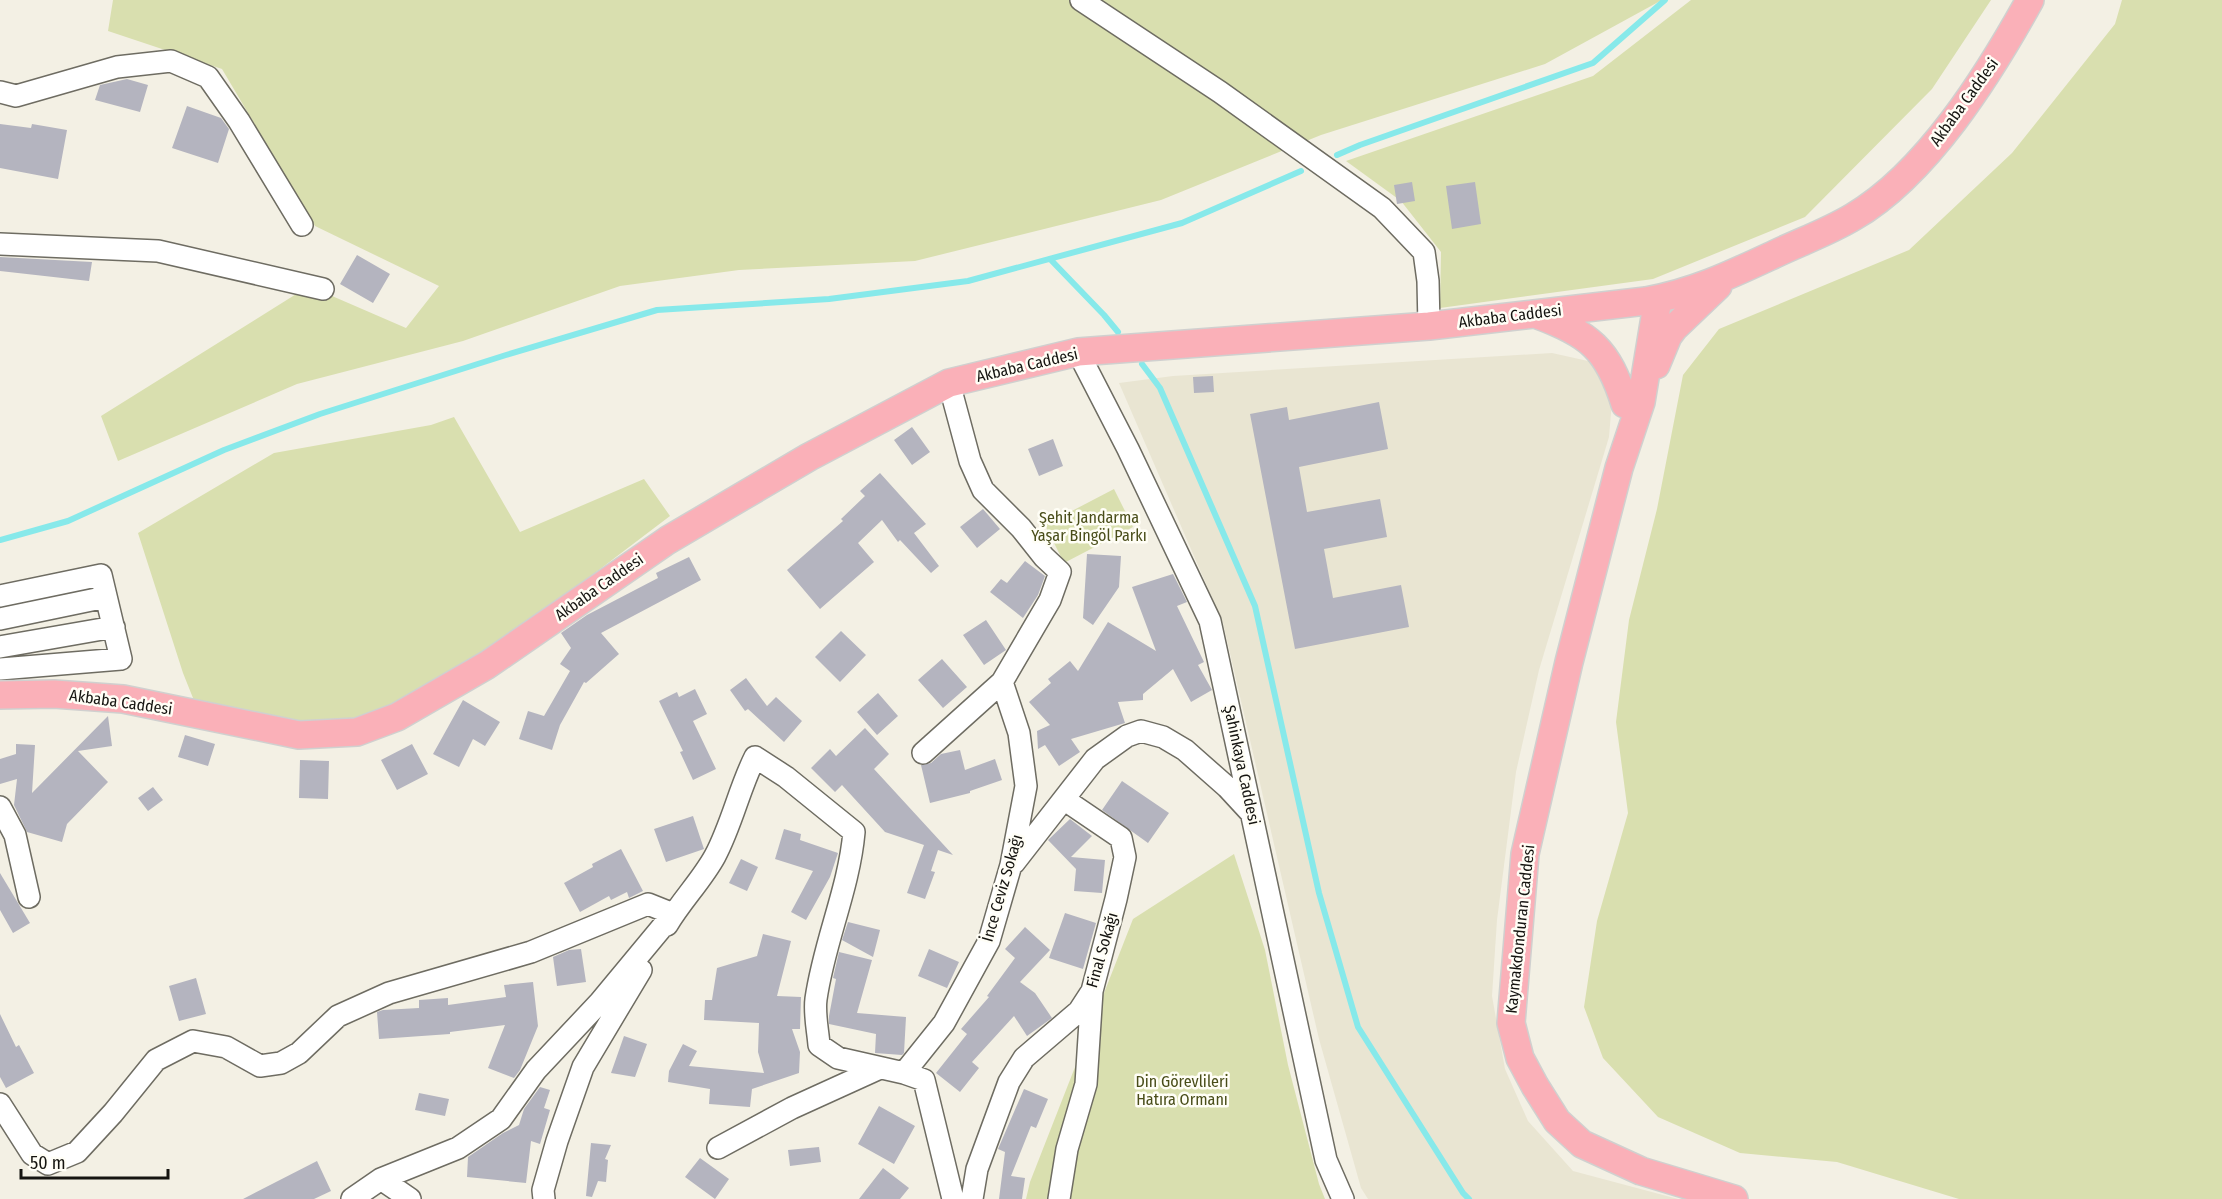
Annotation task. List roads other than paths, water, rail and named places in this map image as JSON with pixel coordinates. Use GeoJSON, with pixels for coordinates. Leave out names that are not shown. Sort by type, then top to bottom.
{"type":"FeatureCollection","features":[{"type":"Feature","properties":{"kind":"main road","name":"Akbaba Caddesi"},"geometry":{"type":"LineString","coordinates":[[0,695],[54,694],[123,699],[299,735],[357,732],[397,717],[487,665],[668,540],[809,457],[949,383],[1078,352],[1429,326],[1680,295],[1728,276],[1854,217],[1901,181],[1949,128],[2007,41],[2030,0]]}},
{"type":"Feature","properties":{"kind":"main road"},"geometry":{"type":"LineString","coordinates":[[1633,403],[1668,336],[1728,276]]}},
{"type":"Feature","properties":{"kind":"main road"},"geometry":{"type":"LineString","coordinates":[[1633,403],[1646,300]]}},
{"type":"Feature","properties":{"kind":"main road"},"geometry":{"type":"LineString","coordinates":[[1534,314],[1578,334],[1599,350],[1633,403]]}},
{"type":"Feature","properties":{"kind":"main road","name":"Kaymakdonduran Caddesi"},"geometry":{"type":"LineString","coordinates":[[1633,403],[1619,468],[1569,662],[1526,854],[1511,1023],[1520,1058],[1535,1086],[1557,1121],[1582,1144],[1641,1171],[1734,1199]]}},
{"type":"Feature","properties":{"kind":"street"},"geometry":{"type":"LineString","coordinates":[[1081,0],[1220,92],[1382,208],[1424,252],[1428,281],[1429,326]]}},
{"type":"Feature","properties":{"kind":"street"},"geometry":{"type":"LineString","coordinates":[[0,92],[16,96],[117,67],[171,61],[208,77],[239,121],[302,225]]}},
{"type":"Feature","properties":{"kind":"street"},"geometry":{"type":"LineString","coordinates":[[0,244],[159,251],[322,289]]}},
{"type":"Feature","properties":{"kind":"street","name":"Şahinkaya Caddesi"},"geometry":{"type":"LineString","coordinates":[[1078,352],[1128,449],[1210,621],[1326,1160],[1343,1199]]}},
{"type":"Feature","properties":{"kind":"street"},"geometry":{"type":"LineString","coordinates":[[923,753],[1002,682],[1050,600],[1060,572],[1044,557],[1022,528],[983,490],[970,461],[949,383]]}},
{"type":"Feature","properties":{"kind":"street"},"geometry":{"type":"LineString","coordinates":[[0,596],[101,574],[121,658],[0,669]]}},
{"type":"Feature","properties":{"kind":"street"},"geometry":{"type":"LineString","coordinates":[[0,619],[106,597]]}},
{"type":"Feature","properties":{"kind":"street"},"geometry":{"type":"LineString","coordinates":[[0,647],[114,627]]}},
{"type":"Feature","properties":{"kind":"street","name":"İnce Ceviz Sokağı"},"geometry":{"type":"LineString","coordinates":[[904,1073],[944,1023],[989,941],[1011,865],[1026,786],[1019,733],[1002,682]]}},
{"type":"Feature","properties":{"kind":"street"},"geometry":{"type":"LineString","coordinates":[[1011,865],[1065,800],[1095,759],[1127,736],[1141,731],[1163,737],[1185,750],[1227,787],[1252,815]]}},
{"type":"Feature","properties":{"kind":"street"},"geometry":{"type":"LineString","coordinates":[[351,1199],[381,1179],[458,1148],[501,1119],[536,1070],[635,962],[714,858],[730,823],[744,779],[755,757],[786,777],[854,832],[852,856],[816,1001],[819,1045],[838,1058],[904,1073],[924,1080],[953,1199]]}},
{"type":"Feature","properties":{"kind":"street","name":"Final Sokağı"},"geometry":{"type":"LineString","coordinates":[[972,1199],[977,1169],[1009,1082],[1024,1058],[1079,1011],[1092,991],[1116,899],[1125,857],[1121,838],[1065,800]]}},
{"type":"Feature","properties":{"kind":"street"},"geometry":{"type":"LineString","coordinates":[[0,807],[15,835],[29,897]]}},
{"type":"Feature","properties":{"kind":"street"},"geometry":{"type":"LineString","coordinates":[[0,1104],[32,1154],[48,1164],[77,1152],[113,1113],[156,1060],[193,1041],[226,1047],[260,1066],[280,1063],[299,1053],[338,1016],[389,993],[531,952],[648,904],[673,914]]}},
{"type":"Feature","properties":{"kind":"street"},"geometry":{"type":"LineString","coordinates":[[544,1199],[543,1190],[557,1141],[584,1067],[673,914]]}},
{"type":"Feature","properties":{"kind":"street"},"geometry":{"type":"LineString","coordinates":[[1059,1199],[1067,1149],[1086,1084],[1092,991]]}},
{"type":"Feature","properties":{"kind":"street"},"geometry":{"type":"LineString","coordinates":[[718,1148],[792,1108],[880,1068]]}},
{"type":"Feature","properties":{"kind":"street"},"geometry":{"type":"LineString","coordinates":[[381,1179],[410,1199]]}},
{"type":"Feature","properties":{"kind":"waterway"},"geometry":{"type":"LineString","coordinates":[[1337,155],[1593,63],[1665,0]]}},
{"type":"Feature","properties":{"kind":"waterway"},"geometry":{"type":"LineString","coordinates":[[0,540],[68,521],[224,450],[320,414],[657,310],[829,299],[968,281],[1182,223],[1301,171]]}},
{"type":"Feature","properties":{"kind":"waterway"},"geometry":{"type":"LineString","coordinates":[[1050,259],[1118,332]]}},
{"type":"Feature","properties":{"kind":"waterway"},"geometry":{"type":"LineString","coordinates":[[1142,364],[1160,388],[1255,606],[1319,893],[1358,1027],[1469,1199]]}},
{"type":"Feature","properties":{"kind":"park label","name":"Şehit Jandarma Yaşar Bingöl Parkı"},"geometry":{"type":"Point","coordinates":[1089,526]}},
{"type":"Feature","properties":{"kind":"park label","name":"Din Görevlileri Hatıra Ormanı"},"geometry":{"type":"Point","coordinates":[1182,1090]}}]}
